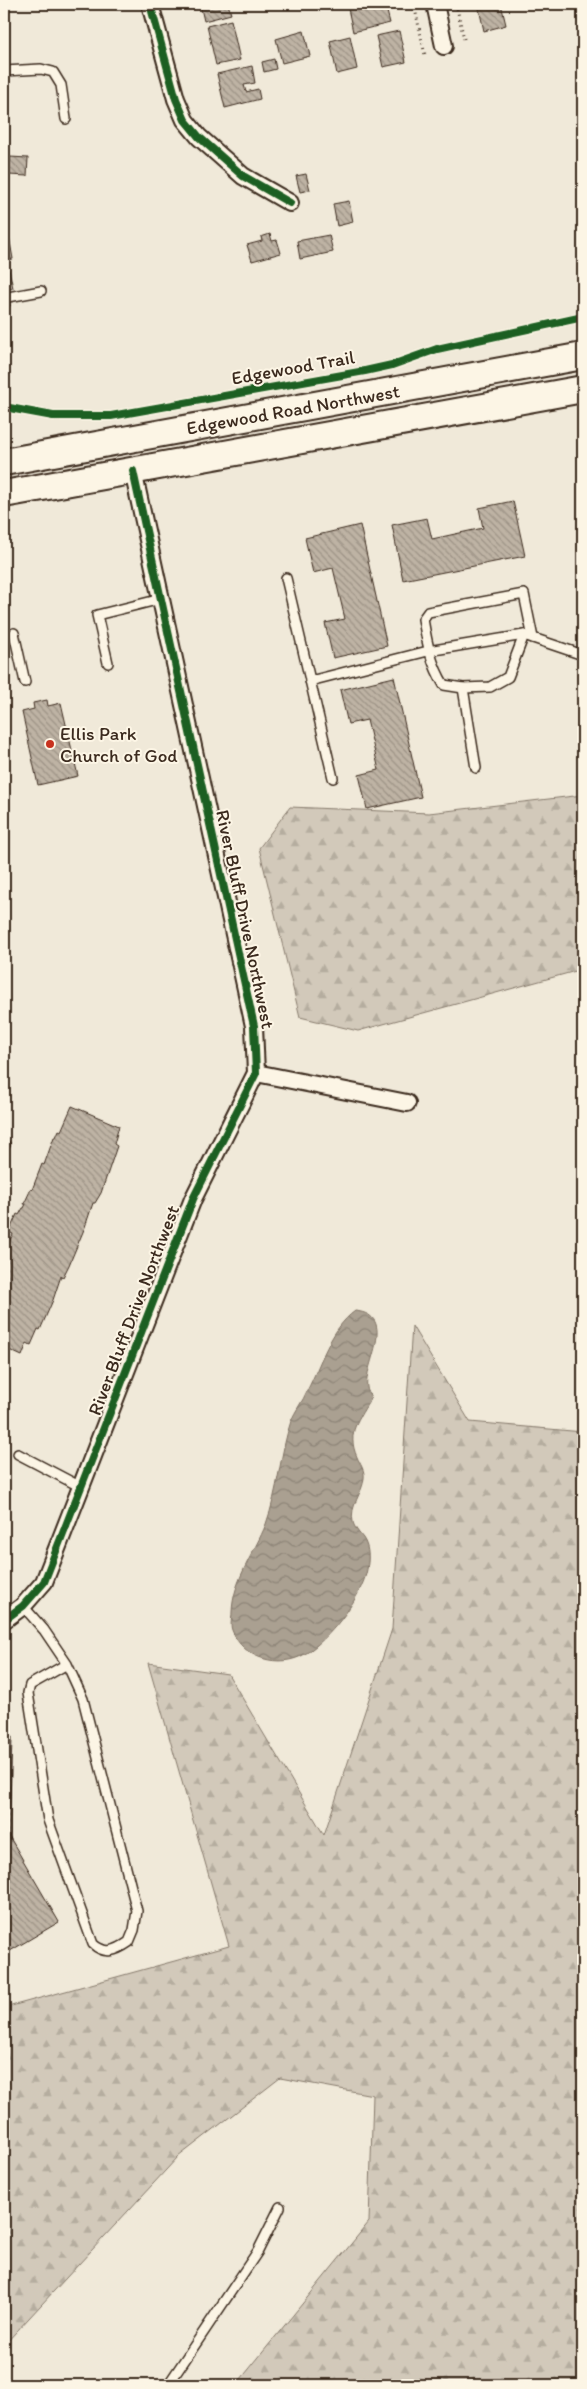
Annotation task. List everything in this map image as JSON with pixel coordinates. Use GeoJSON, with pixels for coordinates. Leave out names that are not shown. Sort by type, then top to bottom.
{"type":"FeatureCollection","features":[{"type":"Feature","properties":{"kind":"main road","name":"Edgewood Road Northwest"},"geometry":{"type":"LineString","coordinates":[[4,462],[583,356]]}},
{"type":"Feature","properties":{"kind":"main road","name":"Edgewood Road Northwest"},"geometry":{"type":"LineString","coordinates":[[4,494],[583,389]]}},
{"type":"Feature","properties":{"kind":"street"},"geometry":{"type":"LineString","coordinates":[[150,4],[176,99],[185,120],[199,137],[243,176],[290,203]]}},
{"type":"Feature","properties":{"kind":"street"},"geometry":{"type":"LineString","coordinates":[[435,4],[444,46]]}},
{"type":"Feature","properties":{"kind":"street","name":"River Bluff Drive Northwest"},"geometry":{"type":"LineString","coordinates":[[4,1620],[23,1606],[44,1582],[193,1198],[256,1073],[254,1026],[133,471]]}},
{"type":"Feature","properties":{"kind":"street"},"geometry":{"type":"LineString","coordinates":[[256,1073],[406,1103]]}},
{"type":"Feature","properties":{"kind":"lane"},"geometry":{"type":"LineString","coordinates":[[4,70],[41,69],[53,72],[61,85],[66,119]]}},
{"type":"Feature","properties":{"kind":"lane"},"geometry":{"type":"LineString","coordinates":[[8,297],[41,291]]}},
{"type":"Feature","properties":{"kind":"lane"},"geometry":{"type":"LineString","coordinates":[[286,578],[333,778]]}},
{"type":"Feature","properties":{"kind":"lane"},"geometry":{"type":"LineString","coordinates":[[524,635],[508,677],[490,687],[463,688],[444,685],[437,674],[428,651],[423,619],[428,612],[524,594],[533,638]]}},
{"type":"Feature","properties":{"kind":"lane"},"geometry":{"type":"LineString","coordinates":[[108,663],[97,615],[161,599]]}},
{"type":"Feature","properties":{"kind":"lane"},"geometry":{"type":"LineString","coordinates":[[14,633],[25,682]]}},
{"type":"Feature","properties":{"kind":"lane"},"geometry":{"type":"LineString","coordinates":[[310,680],[428,651],[524,635],[583,655]]}},
{"type":"Feature","properties":{"kind":"lane"},"geometry":{"type":"LineString","coordinates":[[463,688],[476,768]]}},
{"type":"Feature","properties":{"kind":"lane"},"geometry":{"type":"LineString","coordinates":[[18,1454],[81,1487]]}},
{"type":"Feature","properties":{"kind":"lane"},"geometry":{"type":"LineString","coordinates":[[23,1606],[44,1630],[67,1664],[84,1699],[137,1911],[134,1930],[129,1942],[108,1952],[100,1950],[93,1944],[48,1820],[28,1693],[30,1685],[67,1664]]}},
{"type":"Feature","properties":{"kind":"lane"},"geometry":{"type":"LineString","coordinates":[[168,2385],[258,2251],[280,2207]]}},
{"type":"Feature","properties":{"kind":"path"},"geometry":{"type":"LineString","coordinates":[[414,4],[425,55]]}},
{"type":"Feature","properties":{"kind":"path"},"geometry":{"type":"LineString","coordinates":[[456,4],[464,39]]}},
{"type":"Feature","properties":{"kind":"green space"},"geometry":{"type":"Polygon","coordinates":[[[583,795],[583,969],[358,1031],[300,1017],[259,848],[290,807],[429,813],[583,795]]]}},
{"type":"Feature","properties":{"kind":"green space"},"geometry":{"type":"Polygon","coordinates":[[[412,1326],[470,1422],[583,1432],[583,2385],[236,2385],[369,2222],[373,2095],[280,2078],[178,2157],[4,2345],[4,2008],[229,1946],[148,1663],[228,1674],[324,1835],[392,1629],[412,1326]]]}},
{"type":"Feature","properties":{"kind":"water"},"geometry":{"type":"Polygon","coordinates":[[[355,1311],[368,1315],[375,1322],[377,1331],[376,1343],[367,1378],[367,1388],[371,1398],[358,1419],[353,1433],[354,1448],[364,1475],[363,1484],[354,1505],[352,1516],[354,1526],[367,1546],[366,1574],[350,1608],[324,1639],[305,1654],[295,1658],[284,1661],[263,1659],[244,1648],[237,1640],[231,1624],[233,1600],[240,1577],[266,1524],[291,1421],[333,1337],[346,1318],[355,1311]]]}},
{"type":"Feature","properties":{"kind":"building"},"geometry":{"type":"Polygon","coordinates":[[[200,4],[228,4],[231,14],[204,21],[200,4]]]}},
{"type":"Feature","properties":{"kind":"building"},"geometry":{"type":"Polygon","coordinates":[[[347,4],[385,4],[390,23],[353,32],[347,4]]]}},
{"type":"Feature","properties":{"kind":"building"},"geometry":{"type":"Polygon","coordinates":[[[478,4],[501,4],[506,25],[484,31],[478,4]]]}},
{"type":"Feature","properties":{"kind":"building"},"geometry":{"type":"Polygon","coordinates":[[[231,20],[240,60],[216,65],[207,26],[231,20]]]}},
{"type":"Feature","properties":{"kind":"building"},"geometry":{"type":"Polygon","coordinates":[[[304,31],[310,56],[282,63],[276,39],[304,31]]]}},
{"type":"Feature","properties":{"kind":"building"},"geometry":{"type":"Polygon","coordinates":[[[399,31],[406,62],[383,67],[376,36],[399,31]]]}},
{"type":"Feature","properties":{"kind":"building"},"geometry":{"type":"Polygon","coordinates":[[[350,36],[357,69],[337,74],[330,41],[350,36]]]}},
{"type":"Feature","properties":{"kind":"building"},"geometry":{"type":"Polygon","coordinates":[[[274,59],[276,69],[264,72],[262,62],[274,59]]]}},
{"type":"Feature","properties":{"kind":"building"},"geometry":{"type":"Polygon","coordinates":[[[252,66],[255,83],[244,85],[246,92],[258,89],[260,99],[225,108],[217,74],[252,66]]]}},
{"type":"Feature","properties":{"kind":"building"},"geometry":{"type":"Polygon","coordinates":[[[10,157],[28,158],[27,176],[9,175],[10,157]]]}},
{"type":"Feature","properties":{"kind":"building"},"geometry":{"type":"Polygon","coordinates":[[[306,174],[310,190],[300,192],[296,176],[306,174]]]}},
{"type":"Feature","properties":{"kind":"building"},"geometry":{"type":"Polygon","coordinates":[[[349,201],[353,222],[337,226],[333,204],[349,201]]]}},
{"type":"Feature","properties":{"kind":"building"},"geometry":{"type":"Polygon","coordinates":[[[4,219],[6,219],[13,259],[7,260],[13,288],[7,289],[10,306],[4,308],[4,219]]]}},
{"type":"Feature","properties":{"kind":"building"},"geometry":{"type":"Polygon","coordinates":[[[270,234],[272,241],[277,240],[281,253],[252,261],[247,245],[262,241],[261,237],[270,234]]]}},
{"type":"Feature","properties":{"kind":"building"},"geometry":{"type":"Polygon","coordinates":[[[329,235],[333,252],[300,259],[297,241],[329,235]]]}},
{"type":"Feature","properties":{"kind":"building"},"geometry":{"type":"Polygon","coordinates":[[[513,501],[525,556],[403,580],[392,525],[427,518],[432,539],[483,528],[479,508],[513,501]]]}},
{"type":"Feature","properties":{"kind":"building"},"geometry":{"type":"Polygon","coordinates":[[[360,525],[387,646],[333,658],[325,623],[345,619],[333,568],[313,573],[305,538],[360,525]]]}},
{"type":"Feature","properties":{"kind":"building"},"geometry":{"type":"Polygon","coordinates":[[[394,677],[421,797],[367,809],[359,775],[379,770],[367,720],[348,724],[340,690],[394,677]]]}},
{"type":"Feature","properties":{"kind":"building","name":"Ellis Park Church of God"},"geometry":{"type":"Polygon","coordinates":[[[47,700],[48,706],[61,703],[78,776],[38,785],[22,712],[34,709],[33,703],[47,700]]]}},
{"type":"Feature","properties":{"kind":"building"},"geometry":{"type":"Polygon","coordinates":[[[72,1106],[119,1126],[114,1144],[117,1146],[101,1193],[95,1203],[93,1203],[85,1227],[69,1265],[63,1277],[61,1276],[40,1330],[38,1329],[31,1345],[27,1343],[22,1356],[9,1350],[7,1355],[4,1353],[4,1252],[13,1234],[9,1232],[17,1214],[19,1215],[26,1204],[24,1204],[32,1190],[42,1164],[44,1165],[54,1137],[56,1137],[59,1130],[61,1131],[72,1106]]]}},
{"type":"Feature","properties":{"kind":"building"},"geometry":{"type":"Polygon","coordinates":[[[4,1737],[12,1737],[9,1836],[59,1922],[5,1954],[4,1737]]]}},
{"type":"Feature","properties":{"kind":"cycle path"},"geometry":{"type":"LineString","coordinates":[[150,4],[176,99],[185,120],[199,137],[243,176],[290,203]]}},
{"type":"Feature","properties":{"kind":"cycle path","name":"Edgewood Trail"},"geometry":{"type":"LineString","coordinates":[[4,407],[53,416],[111,416],[365,371],[392,365],[437,349],[583,317]]}},
{"type":"Feature","properties":{"kind":"cycle path"},"geometry":{"type":"LineString","coordinates":[[4,1620],[23,1606],[44,1582],[193,1199],[256,1073],[254,1026],[133,471]]}},
{"type":"Feature","properties":{"kind":"place","name":"Ellis Park Church of God"},"geometry":{"type":"Point","coordinates":[50,744]}}]}
